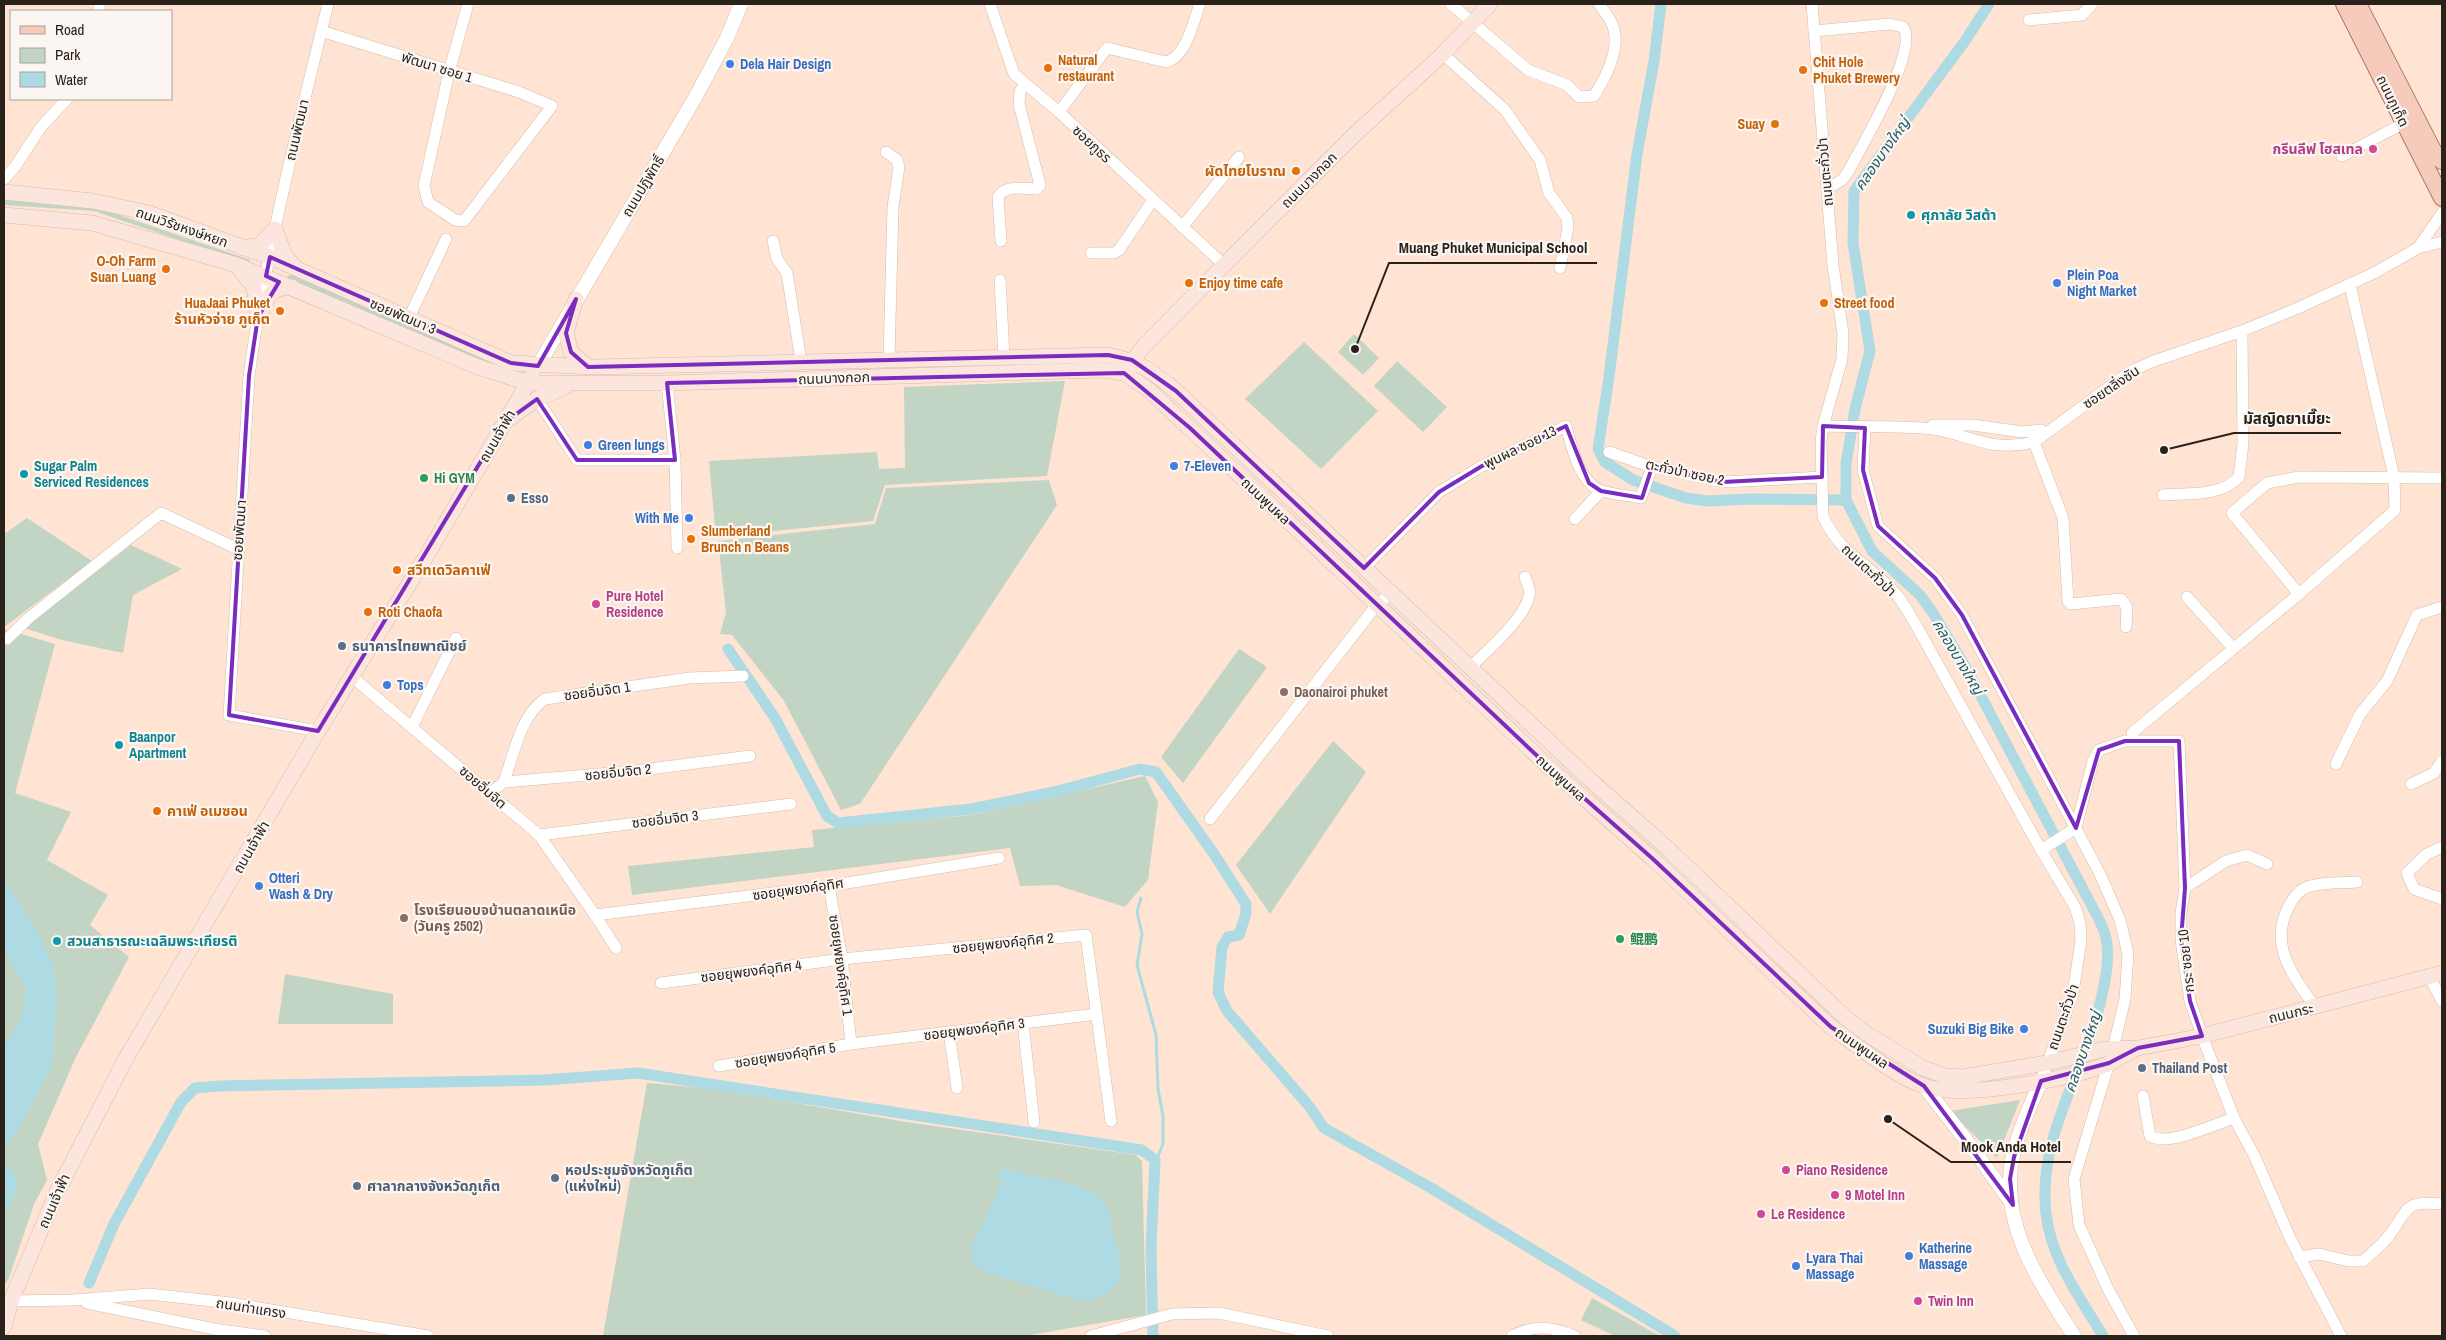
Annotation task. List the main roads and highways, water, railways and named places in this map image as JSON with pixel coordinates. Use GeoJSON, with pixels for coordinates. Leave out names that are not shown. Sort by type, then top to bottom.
{"type":"FeatureCollection","features":[{"type":"Feature","properties":{"kind":"main road","name":"ถนนบางกอก"},"geometry":{"type":"LineString","coordinates":[[528,384],[667,384],[1103,370],[1124,373],[1132,360],[1224,264],[1354,135],[1443,54],[1490,4]]}},
{"type":"Feature","properties":{"kind":"main road","name":"ถนนภูเก็ต"},"geometry":{"type":"LineString","coordinates":[[2353,7],[2385,70],[2440,158]]}},
{"type":"Feature","properties":{"kind":"main road","name":"ถนนภูเก็ต"},"geometry":{"type":"LineString","coordinates":[[2385,70],[2404,123],[2442,198]]}},
{"type":"Feature","properties":{"kind":"main road","name":"ถนนวิรัชหงษ์หยก"},"geometry":{"type":"LineString","coordinates":[[4,192],[93,201],[149,213],[270,257]]}},
{"type":"Feature","properties":{"kind":"main road","name":"ถนนวิรัชหงษ์หยก"},"geometry":{"type":"LineString","coordinates":[[4,215],[92,223],[266,276]]}},
{"type":"Feature","properties":{"kind":"main road"},"geometry":{"type":"LineString","coordinates":[[243,248],[260,245],[275,229],[285,256],[298,270]]}},
{"type":"Feature","properties":{"kind":"main road","name":"ซอยพัฒนา 3"},"geometry":{"type":"LineString","coordinates":[[270,257],[512,363],[538,366]]}},
{"type":"Feature","properties":{"kind":"main road"},"geometry":{"type":"LineString","coordinates":[[237,266],[254,287],[258,317],[272,292],[278,288],[292,288]]}},
{"type":"Feature","properties":{"kind":"main road","name":"ซอยพัฒนา 3"},"geometry":{"type":"LineString","coordinates":[[266,276],[478,367],[508,379],[528,384]]}},
{"type":"Feature","properties":{"kind":"main road"},"geometry":{"type":"LineString","coordinates":[[576,298],[566,333],[571,352],[588,367]]}},
{"type":"Feature","properties":{"kind":"main road","name":"ถนนบางกอก"},"geometry":{"type":"LineString","coordinates":[[538,366],[588,367],[1004,356],[1108,355],[1132,360]]}},
{"type":"Feature","properties":{"kind":"main road","name":"ถนนพูนผล"},"geometry":{"type":"LineString","coordinates":[[1132,360],[1152,372],[1176,391],[1470,668],[1680,859],[1846,1018],[1867,1034],[1923,1068],[1945,1076],[1963,1077],[2047,1063]]}},
{"type":"Feature","properties":{"kind":"main road","name":"ถนนเจ้าฟ้า"},"geometry":{"type":"LineString","coordinates":[[4,1327],[11,1301],[57,1192],[115,1079],[318,731],[427,555],[538,366]]}},
{"type":"Feature","properties":{"kind":"main road","name":"ถนนพูนผล"},"geometry":{"type":"LineString","coordinates":[[1124,373],[1149,390],[1549,767],[1654,859],[1831,1027],[1910,1080],[1924,1086],[1957,1092],[2041,1081]]}},
{"type":"Feature","properties":{"kind":"main road"},"geometry":{"type":"LineString","coordinates":[[504,423],[537,399],[576,383]]}},
{"type":"Feature","properties":{"kind":"main road","name":"ถนนกระ"},"geometry":{"type":"LineString","coordinates":[[2041,1081],[2138,1048],[2202,1036],[2436,976]]}},
{"type":"Feature","properties":{"kind":"main road","name":"ถนนกระ"},"geometry":{"type":"LineString","coordinates":[[2047,1063],[2065,1059],[2107,1057]]}},
{"type":"Feature","properties":{"kind":"water"},"geometry":{"type":"Polygon","coordinates":[[[4,879],[33,923],[53,965],[57,995],[52,1065],[13,1139],[4,1145],[4,1047],[22,1018],[26,988],[4,949],[4,879]]]}},
{"type":"Feature","properties":{"kind":"water"},"geometry":{"type":"Polygon","coordinates":[[[4,1165],[13,1170],[18,1187],[4,1218],[4,1165]]]}},
{"type":"Feature","properties":{"kind":"water"},"geometry":{"type":"Polygon","coordinates":[[[1001,1169],[1061,1181],[1094,1193],[1103,1200],[1108,1211],[1121,1264],[1120,1276],[1113,1288],[1096,1299],[1081,1301],[985,1272],[971,1262],[972,1246],[1002,1183],[998,1178],[1001,1169]]]}},
{"type":"Feature","properties":{"kind":"waterway"},"geometry":{"type":"LineString","coordinates":[[1661,4],[1654,61],[1637,154],[1598,449],[1605,462],[1633,480],[1686,498],[1708,501],[1750,499],[1846,500]]}},
{"type":"Feature","properties":{"kind":"waterway","name":"คลองบางใหญ่"},"geometry":{"type":"LineString","coordinates":[[1989,4],[1965,41],[1854,191],[1853,243],[1870,351],[1855,409],[1846,464],[1846,500],[1872,551],[1920,595],[1965,666],[2103,928],[2108,960],[2102,995],[2086,1049],[2056,1129],[2049,1156],[2045,1184],[2046,1213],[2054,1247],[2068,1278],[2103,1336]]}},
{"type":"Feature","properties":{"kind":"waterway"},"geometry":{"type":"LineString","coordinates":[[728,649],[775,718],[827,816],[838,823],[972,809],[1058,791],[1140,769],[1156,772],[1214,854],[1246,904],[1246,914],[1239,935],[1228,937],[1222,947],[1218,992],[1227,1011],[1309,1106],[1324,1128],[1431,1188],[1675,1336]]}},
{"type":"Feature","properties":{"kind":"waterway"},"geometry":{"type":"LineString","coordinates":[[1141,898],[1137,912],[1142,934],[1137,965],[1156,1035],[1158,1089],[1163,1116],[1163,1144],[1155,1163]]}},
{"type":"Feature","properties":{"kind":"waterway"},"geometry":{"type":"LineString","coordinates":[[89,1283],[114,1224],[181,1102],[195,1088],[544,1080],[638,1073],[1142,1150],[1155,1160],[1151,1249],[1153,1336]]}},
{"type":"Feature","properties":{"kind":"place","name":"Dela Hair Design"},"geometry":{"type":"Point","coordinates":[730,64]}},
{"type":"Feature","properties":{"kind":"place","name":"Natural restaurant"},"geometry":{"type":"Point","coordinates":[1048,68]}},
{"type":"Feature","properties":{"kind":"place","name":"Chit Hole Phuket Brewery"},"geometry":{"type":"Point","coordinates":[1803,70]}},
{"type":"Feature","properties":{"kind":"place","name":"Suay"},"geometry":{"type":"Point","coordinates":[1775,124]}},
{"type":"Feature","properties":{"kind":"place","name":"กรีนลีฟ โฮสเทล"},"geometry":{"type":"Point","coordinates":[2373,149]}},
{"type":"Feature","properties":{"kind":"place","name":"ผัดไทยโบราณ"},"geometry":{"type":"Point","coordinates":[1296,171]}},
{"type":"Feature","properties":{"kind":"place","name":"ศุภาลัย วิสต้า"},"geometry":{"type":"Point","coordinates":[1911,215]}},
{"type":"Feature","properties":{"kind":"place","name":"O-Oh Farm Suan Luang"},"geometry":{"type":"Point","coordinates":[166,269]}},
{"type":"Feature","properties":{"kind":"place","name":"Enjoy time cafe"},"geometry":{"type":"Point","coordinates":[1189,283]}},
{"type":"Feature","properties":{"kind":"place","name":"Plein Poa Night Market"},"geometry":{"type":"Point","coordinates":[2057,283]}},
{"type":"Feature","properties":{"kind":"place","name":"Street food"},"geometry":{"type":"Point","coordinates":[1824,303]}},
{"type":"Feature","properties":{"kind":"place","name":"HuaJaai Phuket ร้านหัวจ่าย ภูเก็ต"},"geometry":{"type":"Point","coordinates":[280,311]}},
{"type":"Feature","properties":{"kind":"place","name":"Muang Phuket Municipal School"},"geometry":{"type":"Point","coordinates":[1355,349]}},
{"type":"Feature","properties":{"kind":"place","name":"Green lungs"},"geometry":{"type":"Point","coordinates":[588,445]}},
{"type":"Feature","properties":{"kind":"place","name":"มัสญิดยาเมี๊ยะ"},"geometry":{"type":"Point","coordinates":[2164,450]}},
{"type":"Feature","properties":{"kind":"place","name":"7-Eleven"},"geometry":{"type":"Point","coordinates":[1174,466]}},
{"type":"Feature","properties":{"kind":"place","name":"Sugar Palm Serviced Residences"},"geometry":{"type":"Point","coordinates":[24,474]}},
{"type":"Feature","properties":{"kind":"place","name":"Hi GYM"},"geometry":{"type":"Point","coordinates":[424,478]}},
{"type":"Feature","properties":{"kind":"place","name":"Esso"},"geometry":{"type":"Point","coordinates":[511,498]}},
{"type":"Feature","properties":{"kind":"place","name":"With Me"},"geometry":{"type":"Point","coordinates":[689,518]}},
{"type":"Feature","properties":{"kind":"place","name":"Slumberland Brunch n Beans"},"geometry":{"type":"Point","coordinates":[691,539]}},
{"type":"Feature","properties":{"kind":"place","name":"สวีทเดวิลคาเฟ่"},"geometry":{"type":"Point","coordinates":[397,570]}},
{"type":"Feature","properties":{"kind":"place","name":"Pure Hotel Residence"},"geometry":{"type":"Point","coordinates":[596,604]}},
{"type":"Feature","properties":{"kind":"place","name":"Roti Chaofa"},"geometry":{"type":"Point","coordinates":[368,612]}},
{"type":"Feature","properties":{"kind":"place","name":"ธนาคารไทยพาณิชย์"},"geometry":{"type":"Point","coordinates":[342,646]}},
{"type":"Feature","properties":{"kind":"place","name":"Tops"},"geometry":{"type":"Point","coordinates":[387,685]}},
{"type":"Feature","properties":{"kind":"place","name":"Daonairoi phuket"},"geometry":{"type":"Point","coordinates":[1284,692]}},
{"type":"Feature","properties":{"kind":"place","name":"Baanpor Apartment"},"geometry":{"type":"Point","coordinates":[119,745]}},
{"type":"Feature","properties":{"kind":"place","name":"คาเฟ่ อเมซอน"},"geometry":{"type":"Point","coordinates":[157,811]}},
{"type":"Feature","properties":{"kind":"place","name":"Otteri Wash & Dry"},"geometry":{"type":"Point","coordinates":[259,886]}},
{"type":"Feature","properties":{"kind":"place","name":"โรงเรียนอบจบ้านตลาดเหนือ (วันครู 2502)"},"geometry":{"type":"Point","coordinates":[404,918]}},
{"type":"Feature","properties":{"kind":"place","name":"鲲鹏"},"geometry":{"type":"Point","coordinates":[1620,939]}},
{"type":"Feature","properties":{"kind":"place","name":"สวนสาธารณะเฉลิมพระเกียรติ"},"geometry":{"type":"Point","coordinates":[57,941]}},
{"type":"Feature","properties":{"kind":"place","name":"Suzuki Big Bike"},"geometry":{"type":"Point","coordinates":[2024,1029]}},
{"type":"Feature","properties":{"kind":"place","name":"Thailand Post"},"geometry":{"type":"Point","coordinates":[2142,1068]}},
{"type":"Feature","properties":{"kind":"place","name":"Mook Anda Hotel"},"geometry":{"type":"Point","coordinates":[1888,1119]}},
{"type":"Feature","properties":{"kind":"place","name":"Piano Residence"},"geometry":{"type":"Point","coordinates":[1786,1170]}},
{"type":"Feature","properties":{"kind":"place","name":"หอประชุมจังหวัดภูเก็ต (แห่งใหม่)"},"geometry":{"type":"Point","coordinates":[555,1178]}},
{"type":"Feature","properties":{"kind":"place","name":"ศาลากลางจังหวัดภูเก็ต"},"geometry":{"type":"Point","coordinates":[357,1186]}},
{"type":"Feature","properties":{"kind":"place","name":"9 Motel Inn"},"geometry":{"type":"Point","coordinates":[1835,1195]}},
{"type":"Feature","properties":{"kind":"place","name":"Le Residence"},"geometry":{"type":"Point","coordinates":[1761,1214]}},
{"type":"Feature","properties":{"kind":"place","name":"Katherine Massage"},"geometry":{"type":"Point","coordinates":[1909,1256]}},
{"type":"Feature","properties":{"kind":"place","name":"Lyara Thai Massage"},"geometry":{"type":"Point","coordinates":[1796,1266]}},
{"type":"Feature","properties":{"kind":"place","name":"Twin Inn"},"geometry":{"type":"Point","coordinates":[1918,1301]}}]}
